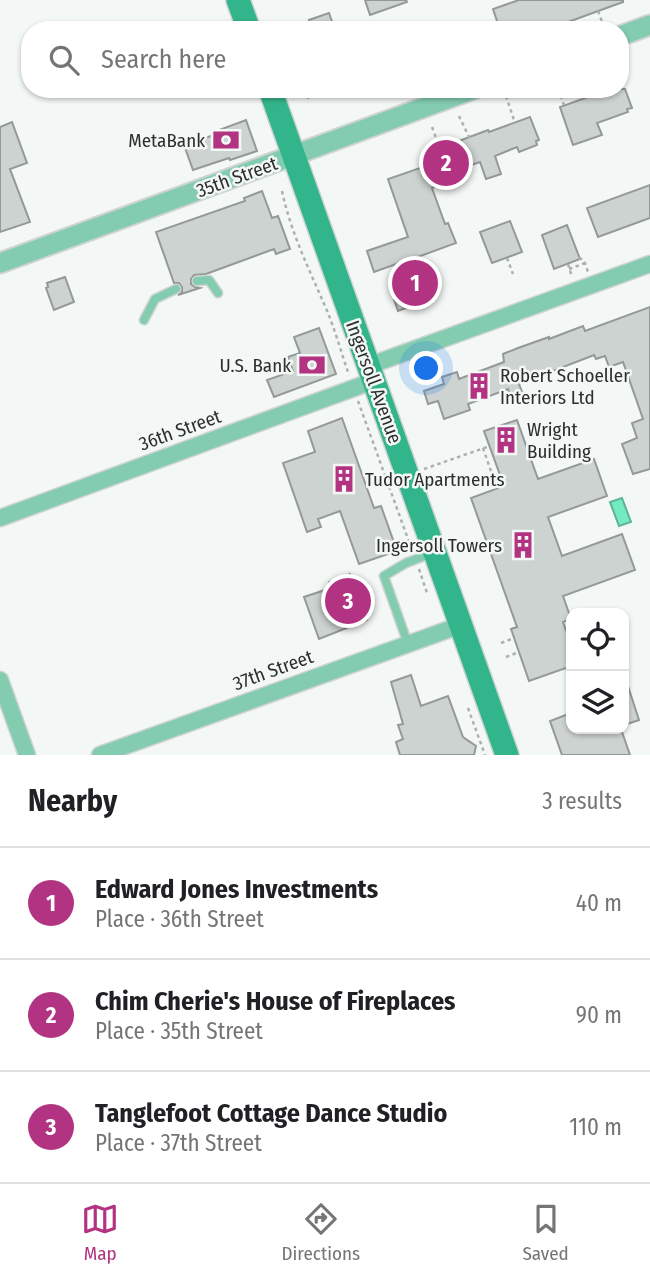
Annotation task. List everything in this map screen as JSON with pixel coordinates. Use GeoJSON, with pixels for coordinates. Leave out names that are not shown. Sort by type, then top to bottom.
{"type":"FeatureCollection","features":[{"type":"Feature","properties":{"kind":"main road"},"geometry":{"type":"LineString","coordinates":[[239,0],[246,21]]}},
{"type":"Feature","properties":{"kind":"main road","name":"Ingersoll Avenue"},"geometry":{"type":"LineString","coordinates":[[273,98],[364,375],[407,475],[425,556],[461,625],[506,755]]}},
{"type":"Feature","properties":{"kind":"street"},"geometry":{"type":"LineString","coordinates":[[629,28],[650,25]]}},
{"type":"Feature","properties":{"kind":"street","name":"35th Street"},"geometry":{"type":"LineString","coordinates":[[0,262],[450,98]]}},
{"type":"Feature","properties":{"kind":"street","name":"36th Street"},"geometry":{"type":"LineString","coordinates":[[0,518],[650,264]]}},
{"type":"Feature","properties":{"kind":"street","name":"37th Street"},"geometry":{"type":"LineString","coordinates":[[100,755],[461,625]]}},
{"type":"Feature","properties":{"kind":"street"},"geometry":{"type":"LineString","coordinates":[[0,680],[27,755]]}},
{"type":"Feature","properties":{"kind":"lane"},"geometry":{"type":"LineString","coordinates":[[197,281],[209,280],[218,293]]}},
{"type":"Feature","properties":{"kind":"lane"},"geometry":{"type":"LineString","coordinates":[[144,320],[155,299],[176,289]]}},
{"type":"Feature","properties":{"kind":"lane"},"geometry":{"type":"LineString","coordinates":[[408,644],[384,576],[425,556]]}},
{"type":"Feature","properties":{"kind":"path"},"geometry":{"type":"LineString","coordinates":[[598,11],[605,21]]}},
{"type":"Feature","properties":{"kind":"path"},"geometry":{"type":"LineString","coordinates":[[507,98],[515,122]]}},
{"type":"Feature","properties":{"kind":"path"},"geometry":{"type":"LineString","coordinates":[[561,98],[564,105]]}},
{"type":"Feature","properties":{"kind":"path"},"geometry":{"type":"LineString","coordinates":[[460,116],[470,139]]}},
{"type":"Feature","properties":{"kind":"path"},"geometry":{"type":"LineString","coordinates":[[432,127],[439,146]]}},
{"type":"Feature","properties":{"kind":"path"},"geometry":{"type":"LineString","coordinates":[[282,191],[287,213],[309,273],[329,316],[364,375]]}},
{"type":"Feature","properties":{"kind":"path"},"geometry":{"type":"LineString","coordinates":[[507,258],[513,274]]}},
{"type":"Feature","properties":{"kind":"path"},"geometry":{"type":"LineString","coordinates":[[579,258],[583,258],[589,275]]}},
{"type":"Feature","properties":{"kind":"path"},"geometry":{"type":"LineString","coordinates":[[573,280],[568,266],[585,263]]}},
{"type":"Feature","properties":{"kind":"path"},"geometry":{"type":"LineString","coordinates":[[358,401],[425,556],[428,593]]}},
{"type":"Feature","properties":{"kind":"path"},"geometry":{"type":"LineString","coordinates":[[407,475],[489,446]]}},
{"type":"Feature","properties":{"kind":"path"},"geometry":{"type":"LineString","coordinates":[[483,448],[494,477]]}},
{"type":"Feature","properties":{"kind":"path"},"geometry":{"type":"LineString","coordinates":[[501,643],[514,638]]}},
{"type":"Feature","properties":{"kind":"path"},"geometry":{"type":"LineString","coordinates":[[506,657],[519,652]]}},
{"type":"Feature","properties":{"kind":"shaded area"},"geometry":{"type":"Polygon","coordinates":[[[622,498],[631,522],[619,526],[610,502],[622,498]]]}},
{"type":"Feature","properties":{"kind":"building"},"geometry":{"type":"Polygon","coordinates":[[[365,0],[406,0],[407,2],[370,15],[365,0]]]}},
{"type":"Feature","properties":{"kind":"building"},"geometry":{"type":"Polygon","coordinates":[[[519,0],[623,0],[571,21],[497,21],[493,9],[519,0]]]}},
{"type":"Feature","properties":{"kind":"building"},"geometry":{"type":"Polygon","coordinates":[[[329,13],[332,21],[309,21],[329,13]]]}},
{"type":"Feature","properties":{"kind":"building"},"geometry":{"type":"Polygon","coordinates":[[[585,98],[628,98],[632,108],[627,109],[628,112],[597,123],[602,135],[573,145],[560,107],[585,98]]]}},
{"type":"Feature","properties":{"kind":"building"},"geometry":{"type":"Polygon","coordinates":[[[530,117],[539,140],[536,141],[537,145],[519,152],[517,147],[495,156],[501,174],[486,179],[480,162],[454,171],[457,179],[432,188],[445,224],[448,223],[456,243],[415,258],[430,299],[398,311],[394,299],[410,293],[399,263],[374,272],[367,251],[408,237],[388,179],[432,164],[427,150],[530,117]]]}},
{"type":"Feature","properties":{"kind":"building","name":"MetaBank"},"geometry":{"type":"Polygon","coordinates":[[[246,120],[257,151],[193,170],[184,145],[220,133],[219,130],[246,120]]]}},
{"type":"Feature","properties":{"kind":"building"},"geometry":{"type":"Polygon","coordinates":[[[12,122],[27,163],[10,169],[30,222],[0,232],[0,127],[12,122]]]}},
{"type":"Feature","properties":{"kind":"building"},"geometry":{"type":"Polygon","coordinates":[[[650,185],[650,218],[598,237],[587,208],[650,185]]]}},
{"type":"Feature","properties":{"kind":"building"},"geometry":{"type":"Polygon","coordinates":[[[262,191],[272,218],[278,216],[290,249],[276,254],[274,249],[206,274],[194,275],[191,284],[200,288],[178,295],[182,292],[182,287],[179,283],[174,283],[156,232],[245,201],[244,198],[262,191]]]}},
{"type":"Feature","properties":{"kind":"building"},"geometry":{"type":"Polygon","coordinates":[[[510,221],[522,252],[492,263],[480,232],[510,221]]]}},
{"type":"Feature","properties":{"kind":"building"},"geometry":{"type":"Polygon","coordinates":[[[567,225],[580,259],[554,269],[542,235],[567,225]]]}},
{"type":"Feature","properties":{"kind":"building"},"geometry":{"type":"Polygon","coordinates":[[[65,277],[74,302],[54,310],[46,288],[47,283],[65,277]]]}},
{"type":"Feature","properties":{"kind":"building"},"geometry":{"type":"Polygon","coordinates":[[[650,307],[650,469],[633,474],[622,444],[637,438],[632,423],[643,419],[623,362],[609,367],[605,356],[596,359],[594,355],[519,384],[525,400],[514,405],[508,389],[468,404],[470,410],[444,419],[438,401],[428,404],[424,391],[444,384],[442,377],[457,372],[459,379],[504,362],[503,354],[518,348],[583,326],[585,331],[650,307]]]}},
{"type":"Feature","properties":{"kind":"building","name":"U.S. Bank"},"geometry":{"type":"Polygon","coordinates":[[[319,328],[336,374],[274,397],[267,380],[293,371],[288,357],[300,353],[294,337],[319,328]]]}},
{"type":"Feature","properties":{"kind":"building"},"geometry":{"type":"Polygon","coordinates":[[[342,418],[374,508],[381,506],[397,551],[359,564],[340,511],[318,519],[321,527],[307,532],[283,463],[315,452],[308,431],[342,418]]]}},
{"type":"Feature","properties":{"kind":"building","name":"Ingersoll Towers"},"geometry":{"type":"Polygon","coordinates":[[[517,420],[538,479],[594,459],[607,496],[548,517],[562,556],[622,534],[635,570],[563,596],[567,608],[566,621],[563,622],[566,630],[566,668],[529,681],[511,629],[517,627],[471,498],[504,486],[484,431],[517,420]]]}},
{"type":"Feature","properties":{"kind":"building"},"geometry":{"type":"Polygon","coordinates":[[[350,574],[367,620],[319,639],[304,597],[331,588],[329,582],[350,574]]]}},
{"type":"Feature","properties":{"kind":"building"},"geometry":{"type":"Polygon","coordinates":[[[411,675],[421,706],[448,696],[463,737],[476,746],[474,755],[400,755],[396,742],[403,739],[398,725],[403,724],[391,682],[411,675]]]}},
{"type":"Feature","properties":{"kind":"building"},"geometry":{"type":"Polygon","coordinates":[[[629,689],[639,720],[629,723],[629,689]]]}},
{"type":"Feature","properties":{"kind":"building"},"geometry":{"type":"Polygon","coordinates":[[[566,715],[566,734],[623,734],[630,755],[562,755],[550,721],[566,715]]]}},
{"type":"Feature","properties":{"kind":"place","name":"MetaBank"},"geometry":{"type":"Point","coordinates":[226,140]}},
{"type":"Feature","properties":{"kind":"place","name":"Chim Cherie's House of Fireplaces"},"geometry":{"type":"Point","coordinates":[446,163]}},
{"type":"Feature","properties":{"kind":"place","name":"Edward Jones Investments"},"geometry":{"type":"Point","coordinates":[415,283]}},
{"type":"Feature","properties":{"kind":"place","name":"U.S. Bank"},"geometry":{"type":"Point","coordinates":[312,365]}},
{"type":"Feature","properties":{"kind":"place","name":"Robert Schoeller Interiors Ltd"},"geometry":{"type":"Point","coordinates":[479,386]}},
{"type":"Feature","properties":{"kind":"place","name":"Wright Building"},"geometry":{"type":"Point","coordinates":[506,440]}},
{"type":"Feature","properties":{"kind":"place","name":"Tudor Apartments"},"geometry":{"type":"Point","coordinates":[344,479]}},
{"type":"Feature","properties":{"kind":"place","name":"Ingersoll Towers"},"geometry":{"type":"Point","coordinates":[523,545]}},
{"type":"Feature","properties":{"kind":"place","name":"Tanglefoot Cottage Dance Studio"},"geometry":{"type":"Point","coordinates":[348,601]}}]}
